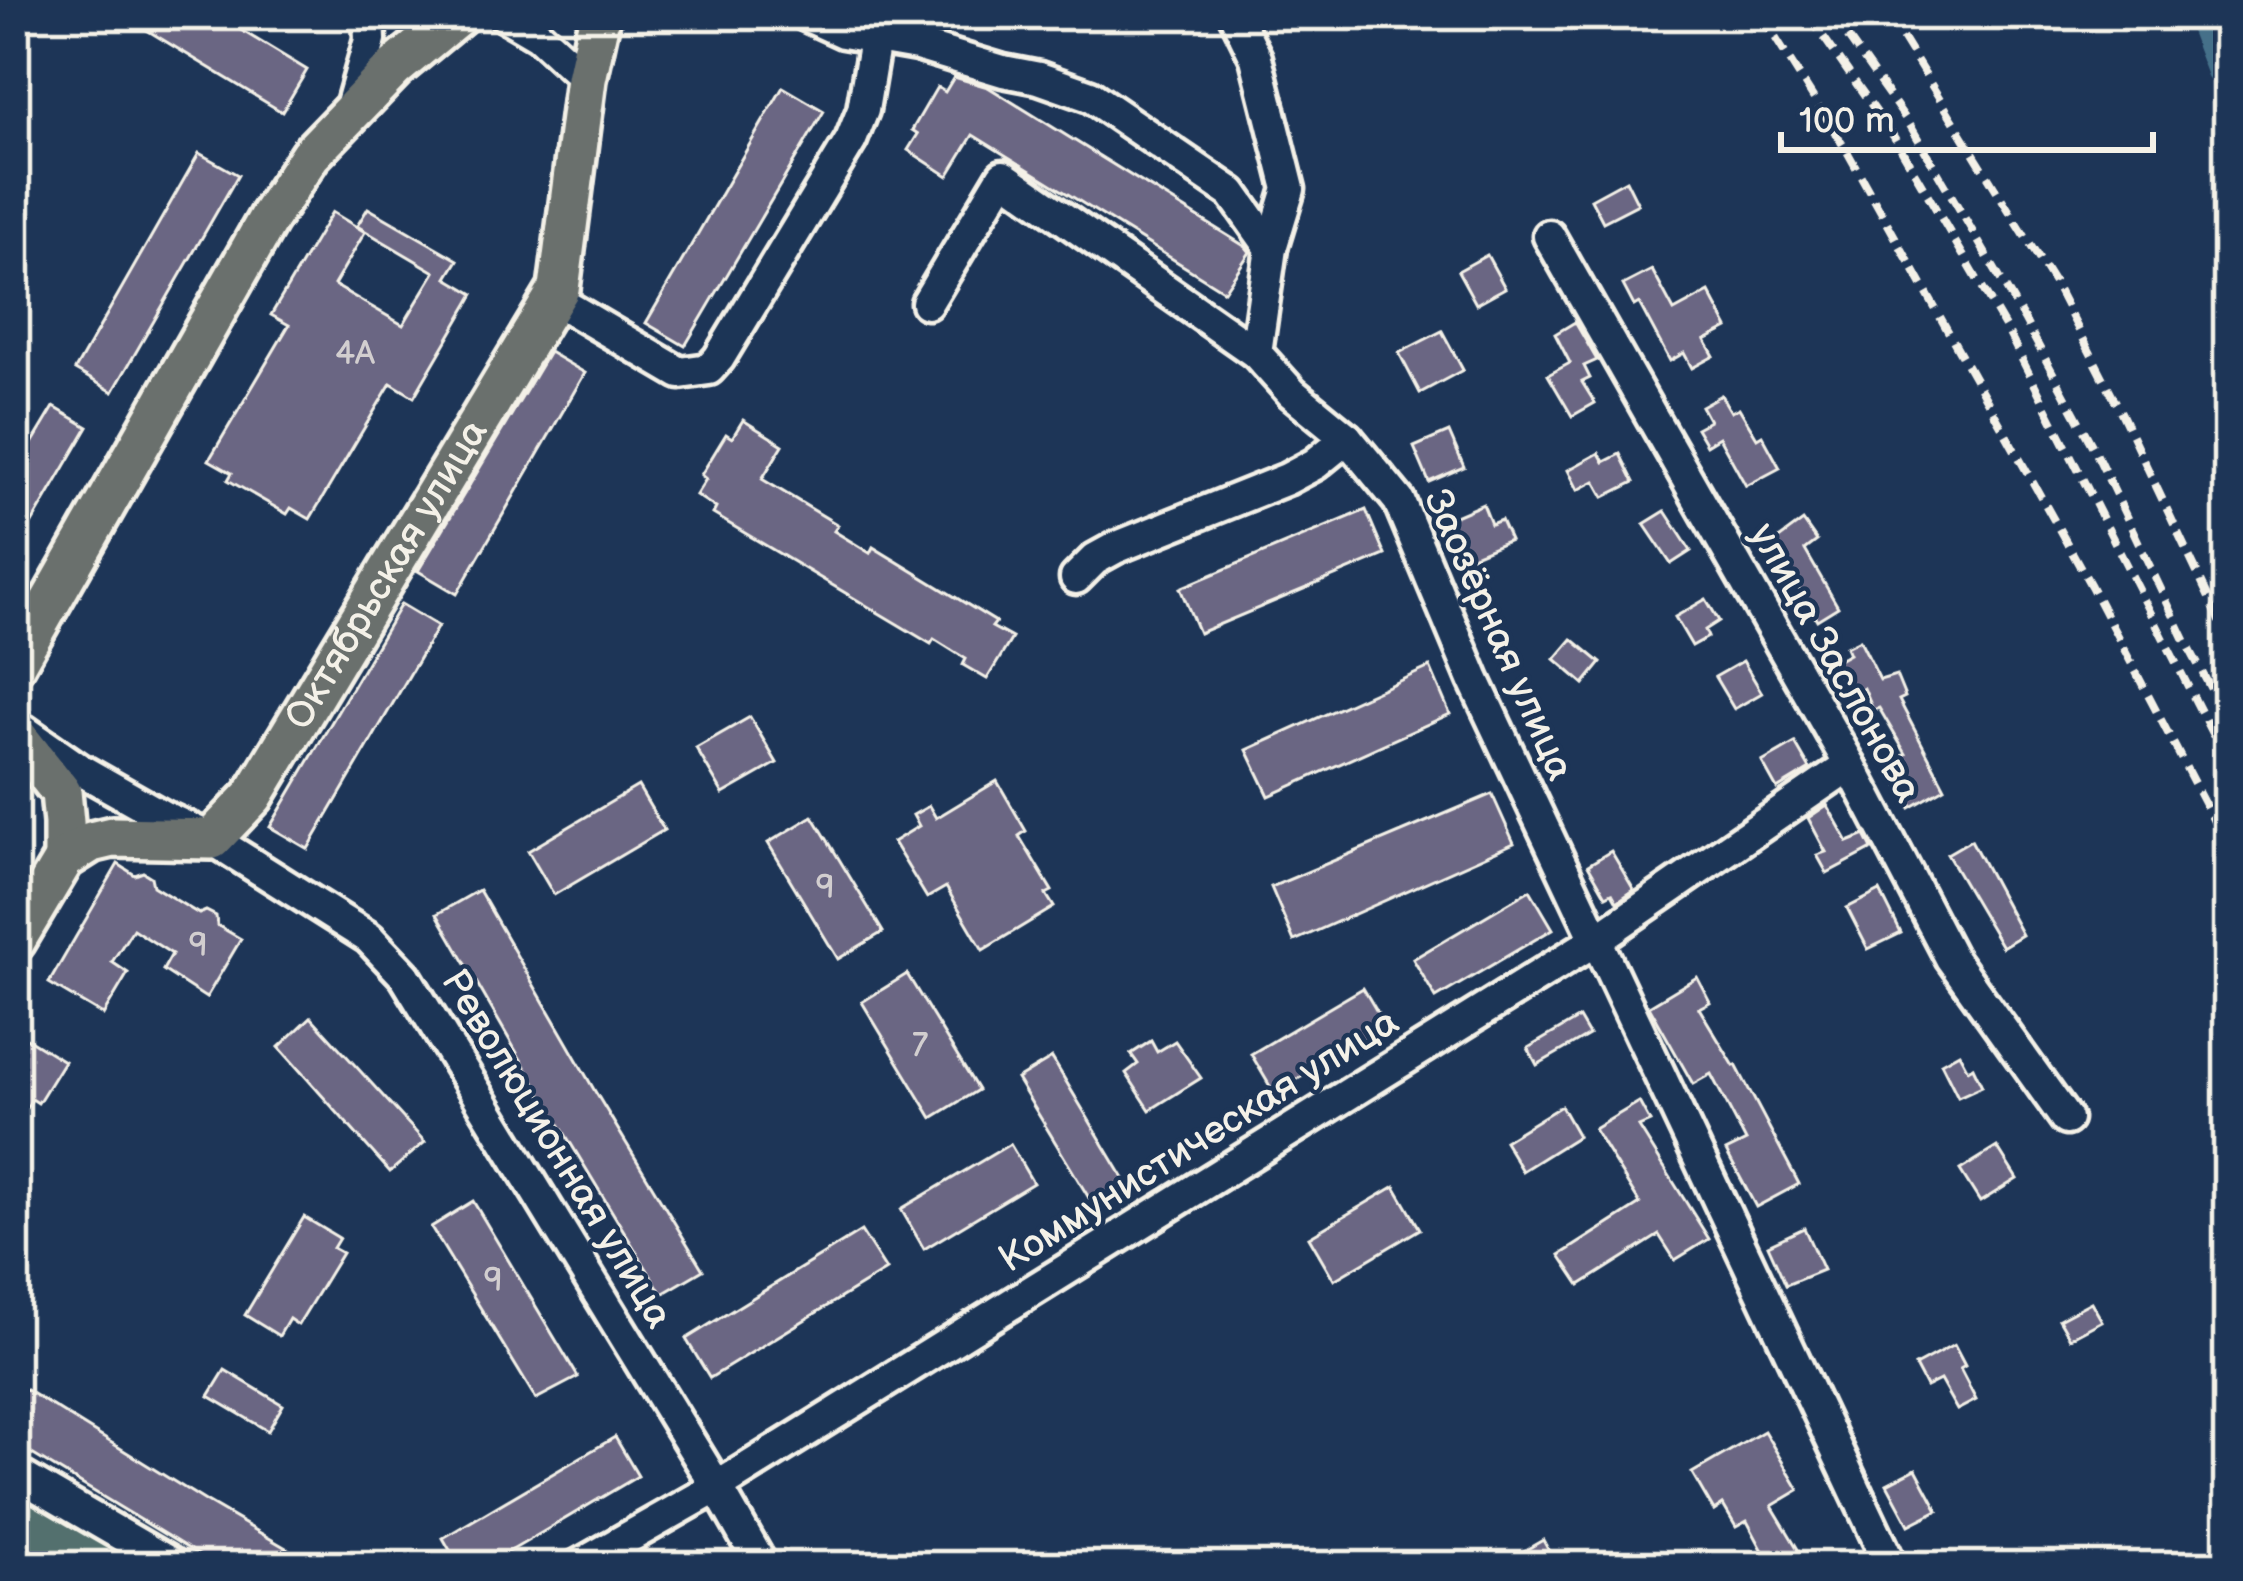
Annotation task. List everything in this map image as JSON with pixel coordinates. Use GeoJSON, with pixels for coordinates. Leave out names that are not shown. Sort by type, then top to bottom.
{"type":"FeatureCollection","features":[{"type":"Feature","properties":{"kind":"main road"},"geometry":{"type":"LineString","coordinates":[[15,664],[268,219],[310,155],[394,68],[458,15]]}},
{"type":"Feature","properties":{"kind":"main road","name":"Октябрьская улица"},"geometry":{"type":"LineString","coordinates":[[212,839],[253,796],[559,289],[586,79],[600,15]]}},
{"type":"Feature","properties":{"kind":"main road"},"geometry":{"type":"LineString","coordinates":[[15,734],[61,792],[64,859]]}},
{"type":"Feature","properties":{"kind":"main road"},"geometry":{"type":"LineString","coordinates":[[15,941],[64,859],[91,842],[112,837],[212,839]]}},
{"type":"Feature","properties":{"kind":"street"},"geometry":{"type":"LineString","coordinates":[[348,115],[370,40],[369,15]]}},
{"type":"Feature","properties":{"kind":"street"},"geometry":{"type":"LineString","coordinates":[[504,15],[538,35],[586,79]]}},
{"type":"Feature","properties":{"kind":"street"},"geometry":{"type":"LineString","coordinates":[[806,15],[843,32],[917,45],[1090,96],[1232,193],[1271,248]]}},
{"type":"Feature","properties":{"kind":"street"},"geometry":{"type":"LineString","coordinates":[[1235,15],[1256,58],[1288,189],[1271,248],[1256,352]]}},
{"type":"Feature","properties":{"kind":"street"},"geometry":{"type":"LineString","coordinates":[[554,298],[680,374],[710,369],[851,140],[863,110],[874,39]]}},
{"type":"Feature","properties":{"kind":"street","name":"Заозёрная улица"},"geometry":{"type":"LineString","coordinates":[[927,303],[1003,176],[1256,352],[1292,393],[1347,438],[1399,501],[1474,680],[1891,1566]]}},
{"type":"Feature","properties":{"kind":"street","name":"улица Заслонова"},"geometry":{"type":"LineString","coordinates":[[1549,236],[1850,765],[1951,958],[2066,1119]]}},
{"type":"Feature","properties":{"kind":"street"},"geometry":{"type":"LineString","coordinates":[[1076,578],[1115,548],[1287,479],[1347,438]]}},
{"type":"Feature","properties":{"kind":"street","name":"Революционная улица"},"geometry":{"type":"LineString","coordinates":[[15,724],[79,769],[212,839],[369,938],[404,976],[762,1566]]}},
{"type":"Feature","properties":{"kind":"street","name":"Коммунистическая улица"},"geometry":{"type":"LineString","coordinates":[[578,1566],[611,1557],[1596,940],[1850,765]]}},
{"type":"Feature","properties":{"kind":"street"},"geometry":{"type":"LineString","coordinates":[[15,1473],[175,1566]]}},
{"type":"Feature","properties":{"kind":"green space"},"geometry":{"type":"Polygon","coordinates":[[[15,1485],[151,1566],[15,1566],[15,1485]]]}},
{"type":"Feature","properties":{"kind":"building"},"geometry":{"type":"Polygon","coordinates":[[[122,15],[216,15],[307,70],[282,112],[122,15]]]}},
{"type":"Feature","properties":{"kind":"building"},"geometry":{"type":"Polygon","coordinates":[[[954,77],[988,87],[1246,247],[1250,252],[1224,291],[973,135],[948,176],[908,150],[918,134],[912,130],[937,87],[945,92],[954,77]]]}},
{"type":"Feature","properties":{"kind":"building"},"geometry":{"type":"Polygon","coordinates":[[[783,87],[824,111],[685,346],[646,323],[783,87]]]}},
{"type":"Feature","properties":{"kind":"building"},"geometry":{"type":"Polygon","coordinates":[[[199,153],[238,175],[113,392],[75,370],[199,153]]]}},
{"type":"Feature","properties":{"kind":"building"},"geometry":{"type":"Polygon","coordinates":[[[1626,180],[1638,204],[1603,222],[1591,199],[1626,180]]]}},
{"type":"Feature","properties":{"kind":"building"},"geometry":{"type":"Polygon","coordinates":[[[368,208],[458,260],[447,278],[474,294],[414,397],[391,383],[310,519],[291,508],[287,514],[228,480],[232,473],[209,460],[289,325],[271,315],[332,212],[365,232],[334,285],[403,325],[435,272],[357,226],[368,208]]]}},
{"type":"Feature","properties":{"kind":"building"},"geometry":{"type":"Polygon","coordinates":[[[1487,255],[1505,288],[1476,304],[1458,271],[1487,255]]]}},
{"type":"Feature","properties":{"kind":"building"},"geometry":{"type":"Polygon","coordinates":[[[1652,270],[1674,311],[1709,292],[1728,328],[1705,340],[1714,356],[1692,368],[1684,353],[1670,361],[1639,303],[1634,306],[1623,285],[1652,270]]]}},
{"type":"Feature","properties":{"kind":"building"},"geometry":{"type":"Polygon","coordinates":[[[1575,322],[1597,360],[1584,366],[1590,378],[1582,382],[1595,403],[1572,416],[1548,375],[1570,363],[1555,334],[1575,322]]]}},
{"type":"Feature","properties":{"kind":"building"},"geometry":{"type":"Polygon","coordinates":[[[1442,331],[1463,370],[1420,393],[1399,353],[1442,331]]]}},
{"type":"Feature","properties":{"kind":"building"},"geometry":{"type":"Polygon","coordinates":[[[549,352],[585,373],[457,594],[418,571],[549,352]]]}},
{"type":"Feature","properties":{"kind":"building"},"geometry":{"type":"Polygon","coordinates":[[[1721,395],[1731,412],[1739,408],[1757,438],[1762,435],[1780,468],[1746,486],[1719,437],[1706,445],[1696,428],[1709,421],[1701,406],[1721,395]]]}},
{"type":"Feature","properties":{"kind":"building"},"geometry":{"type":"Polygon","coordinates":[[[54,407],[88,427],[15,552],[15,472],[54,407]]]}},
{"type":"Feature","properties":{"kind":"building"},"geometry":{"type":"Polygon","coordinates":[[[743,420],[783,445],[762,479],[838,525],[834,531],[870,553],[873,547],[996,622],[992,627],[1012,638],[987,679],[934,639],[931,644],[713,514],[716,508],[696,495],[706,479],[701,475],[726,434],[732,438],[743,420]]]}},
{"type":"Feature","properties":{"kind":"building"},"geometry":{"type":"Polygon","coordinates":[[[1449,432],[1464,467],[1429,482],[1414,447],[1449,432]]]}},
{"type":"Feature","properties":{"kind":"building"},"geometry":{"type":"Polygon","coordinates":[[[1599,453],[1604,462],[1620,454],[1634,482],[1604,497],[1595,481],[1578,490],[1568,470],[1599,453]]]}},
{"type":"Feature","properties":{"kind":"building"},"geometry":{"type":"Polygon","coordinates":[[[1483,504],[1491,524],[1501,520],[1510,540],[1464,559],[1448,519],[1483,504]]]}},
{"type":"Feature","properties":{"kind":"building"},"geometry":{"type":"Polygon","coordinates":[[[1366,510],[1385,555],[1199,633],[1180,588],[1366,510]]]}},
{"type":"Feature","properties":{"kind":"building"},"geometry":{"type":"Polygon","coordinates":[[[1665,511],[1691,551],[1671,564],[1644,524],[1665,511]]]}},
{"type":"Feature","properties":{"kind":"building"},"geometry":{"type":"Polygon","coordinates":[[[1803,521],[1817,541],[1805,550],[1838,607],[1817,620],[1798,580],[1772,544],[1803,521]]]}},
{"type":"Feature","properties":{"kind":"building"},"geometry":{"type":"Polygon","coordinates":[[[1706,599],[1719,621],[1705,630],[1708,637],[1692,646],[1675,617],[1706,599]]]}},
{"type":"Feature","properties":{"kind":"building"},"geometry":{"type":"Polygon","coordinates":[[[401,604],[438,626],[308,849],[270,827],[401,604]]]}},
{"type":"Feature","properties":{"kind":"building"},"geometry":{"type":"Polygon","coordinates":[[[1572,639],[1601,663],[1584,684],[1555,659],[1572,639]]]}},
{"type":"Feature","properties":{"kind":"building"},"geometry":{"type":"Polygon","coordinates":[[[1860,640],[1880,680],[1896,675],[1905,697],[1899,700],[1945,788],[1910,808],[1887,765],[1906,754],[1879,708],[1873,710],[1864,688],[1850,695],[1833,663],[1849,654],[1846,647],[1860,640]]]}},
{"type":"Feature","properties":{"kind":"building"},"geometry":{"type":"Polygon","coordinates":[[[1743,661],[1762,693],[1734,709],[1715,677],[1743,661]]]}},
{"type":"Feature","properties":{"kind":"building"},"geometry":{"type":"Polygon","coordinates":[[[1430,667],[1450,714],[1269,796],[1247,750],[1430,667]]]}},
{"type":"Feature","properties":{"kind":"building"},"geometry":{"type":"Polygon","coordinates":[[[750,717],[777,763],[723,794],[696,748],[750,717]]]}},
{"type":"Feature","properties":{"kind":"building"},"geometry":{"type":"Polygon","coordinates":[[[1795,743],[1810,769],[1777,789],[1762,762],[1795,743]]]}},
{"type":"Feature","properties":{"kind":"building"},"geometry":{"type":"Polygon","coordinates":[[[997,781],[1026,831],[1019,836],[1052,891],[1046,894],[1054,907],[983,950],[946,887],[927,898],[893,842],[919,826],[913,815],[929,806],[936,818],[997,781]]]}},
{"type":"Feature","properties":{"kind":"building"},"geometry":{"type":"Polygon","coordinates":[[[638,786],[664,830],[554,895],[528,851],[638,786]]]}},
{"type":"Feature","properties":{"kind":"building"},"geometry":{"type":"Polygon","coordinates":[[[1492,794],[1514,843],[1294,941],[1271,887],[1492,794]]]}},
{"type":"Feature","properties":{"kind":"building"},"geometry":{"type":"Polygon","coordinates":[[[1827,805],[1848,842],[1865,835],[1872,849],[1827,873],[1817,855],[1826,852],[1808,818],[1827,805]]]}},
{"type":"Feature","properties":{"kind":"building"},"geometry":{"type":"Polygon","coordinates":[[[813,816],[883,932],[838,959],[768,843],[813,816]]]}},
{"type":"Feature","properties":{"kind":"building"},"geometry":{"type":"Polygon","coordinates":[[[1971,840],[2022,935],[2002,947],[1947,854],[1971,840]]]}},
{"type":"Feature","properties":{"kind":"building"},"geometry":{"type":"Polygon","coordinates":[[[1611,851],[1634,890],[1617,902],[1612,893],[1606,896],[1588,865],[1611,851]]]}},
{"type":"Feature","properties":{"kind":"building"},"geometry":{"type":"Polygon","coordinates":[[[118,864],[135,875],[143,872],[151,877],[153,886],[199,914],[206,911],[216,916],[217,925],[241,939],[206,998],[163,970],[172,954],[133,929],[112,962],[128,973],[103,1015],[49,983],[118,864]]]}},
{"type":"Feature","properties":{"kind":"building"},"geometry":{"type":"Polygon","coordinates":[[[479,890],[703,1270],[662,1294],[437,914],[479,890]]]}},
{"type":"Feature","properties":{"kind":"building"},"geometry":{"type":"Polygon","coordinates":[[[1530,890],[1553,929],[1436,998],[1413,959],[1530,890]]]}},
{"type":"Feature","properties":{"kind":"building"},"geometry":{"type":"Polygon","coordinates":[[[1880,891],[1901,933],[1868,949],[1847,908],[1880,891]]]}},
{"type":"Feature","properties":{"kind":"building"},"geometry":{"type":"Polygon","coordinates":[[[907,974],[978,1090],[932,1118],[862,1002],[907,974]]]}},
{"type":"Feature","properties":{"kind":"building"},"geometry":{"type":"Polygon","coordinates":[[[1697,977],[1710,1002],[1699,1008],[1736,1065],[1799,1184],[1756,1207],[1726,1151],[1746,1141],[1711,1074],[1693,1084],[1649,1006],[1697,977]]]}},
{"type":"Feature","properties":{"kind":"building"},"geometry":{"type":"Polygon","coordinates":[[[1363,988],[1386,1027],[1274,1093],[1251,1054],[1363,988]]]}},
{"type":"Feature","properties":{"kind":"building"},"geometry":{"type":"Polygon","coordinates":[[[311,1017],[425,1142],[390,1172],[279,1047],[311,1017]]]}},
{"type":"Feature","properties":{"kind":"building"},"geometry":{"type":"Polygon","coordinates":[[[1579,1018],[1589,1035],[1537,1065],[1528,1048],[1579,1018]]]}},
{"type":"Feature","properties":{"kind":"building"},"geometry":{"type":"Polygon","coordinates":[[[15,1031],[64,1061],[38,1103],[32,1099],[15,1126],[15,1031]]]}},
{"type":"Feature","properties":{"kind":"building"},"geometry":{"type":"Polygon","coordinates":[[[1151,1041],[1157,1052],[1175,1041],[1201,1078],[1150,1110],[1126,1073],[1138,1064],[1131,1054],[1151,1041]]]}},
{"type":"Feature","properties":{"kind":"building"},"geometry":{"type":"Polygon","coordinates":[[[1959,1053],[1982,1086],[1958,1097],[1941,1063],[1959,1053]]]}},
{"type":"Feature","properties":{"kind":"building"},"geometry":{"type":"Polygon","coordinates":[[[1052,1058],[1126,1182],[1092,1203],[1017,1079],[1052,1058]]]}},
{"type":"Feature","properties":{"kind":"building"},"geometry":{"type":"Polygon","coordinates":[[[1639,1102],[1650,1122],[1639,1127],[1709,1239],[1675,1260],[1659,1235],[1580,1285],[1560,1255],[1640,1204],[1594,1129],[1639,1102]]]}},
{"type":"Feature","properties":{"kind":"building"},"geometry":{"type":"Polygon","coordinates":[[[1561,1106],[1578,1136],[1522,1171],[1504,1141],[1561,1106]]]}},
{"type":"Feature","properties":{"kind":"building"},"geometry":{"type":"Polygon","coordinates":[[[1010,1144],[1033,1183],[924,1249],[901,1209],[1010,1144]]]}},
{"type":"Feature","properties":{"kind":"building"},"geometry":{"type":"Polygon","coordinates":[[[1997,1147],[2017,1179],[1980,1202],[1960,1170],[1997,1147]]]}},
{"type":"Feature","properties":{"kind":"building"},"geometry":{"type":"Polygon","coordinates":[[[1395,1186],[1420,1229],[1334,1280],[1309,1237],[1395,1186]]]}},
{"type":"Feature","properties":{"kind":"building"},"geometry":{"type":"Polygon","coordinates":[[[473,1201],[578,1377],[536,1399],[431,1227],[473,1201]]]}},
{"type":"Feature","properties":{"kind":"building"},"geometry":{"type":"Polygon","coordinates":[[[304,1217],[339,1238],[333,1248],[342,1253],[298,1325],[289,1319],[279,1336],[245,1315],[304,1217]]]}},
{"type":"Feature","properties":{"kind":"building"},"geometry":{"type":"Polygon","coordinates":[[[1804,1228],[1823,1270],[1786,1285],[1768,1245],[1804,1228]]]}},
{"type":"Feature","properties":{"kind":"building"},"geometry":{"type":"Polygon","coordinates":[[[861,1231],[886,1270],[710,1378],[686,1339],[861,1231]]]}},
{"type":"Feature","properties":{"kind":"building"},"geometry":{"type":"Polygon","coordinates":[[[2091,1302],[2102,1321],[2070,1338],[2059,1319],[2091,1302]]]}},
{"type":"Feature","properties":{"kind":"building"},"geometry":{"type":"Polygon","coordinates":[[[1954,1345],[1976,1400],[1957,1410],[1940,1380],[1926,1387],[1915,1366],[1954,1345]]]}},
{"type":"Feature","properties":{"kind":"building"},"geometry":{"type":"Polygon","coordinates":[[[225,1370],[283,1405],[268,1431],[209,1396],[225,1370]]]}},
{"type":"Feature","properties":{"kind":"building"},"geometry":{"type":"Polygon","coordinates":[[[15,1383],[317,1566],[217,1566],[15,1444],[15,1383]]]}},
{"type":"Feature","properties":{"kind":"building"},"geometry":{"type":"Polygon","coordinates":[[[1764,1431],[1799,1490],[1772,1506],[1808,1566],[1771,1566],[1747,1521],[1736,1527],[1723,1505],[1714,1511],[1692,1473],[1764,1431]]]}},
{"type":"Feature","properties":{"kind":"building"},"geometry":{"type":"Polygon","coordinates":[[[615,1437],[638,1476],[485,1566],[459,1566],[443,1538],[615,1437]]]}},
{"type":"Feature","properties":{"kind":"building"},"geometry":{"type":"Polygon","coordinates":[[[1916,1469],[1938,1510],[1909,1525],[1887,1484],[1916,1469]]]}},
{"type":"Feature","properties":{"kind":"building"},"geometry":{"type":"Polygon","coordinates":[[[1543,1540],[1557,1566],[1498,1566],[1543,1540]]]}},
{"type":"Feature","properties":{"kind":"waterway"},"geometry":{"type":"LineString","coordinates":[[2208,15],[2228,68]]}},
{"type":"Feature","properties":{"kind":"railway"},"geometry":{"type":"LineString","coordinates":[[1761,15],[1848,153],[2091,586],[2228,848]]}},
{"type":"Feature","properties":{"kind":"railway"},"geometry":{"type":"LineString","coordinates":[[1808,15],[1894,137],[2008,332],[2228,765]]}},
{"type":"Feature","properties":{"kind":"railway"},"geometry":{"type":"LineString","coordinates":[[1832,15],[1910,125],[2025,321],[2228,721]]}},
{"type":"Feature","properties":{"kind":"railway"},"geometry":{"type":"LineString","coordinates":[[1888,15],[2057,288],[2228,638]]}}]}
